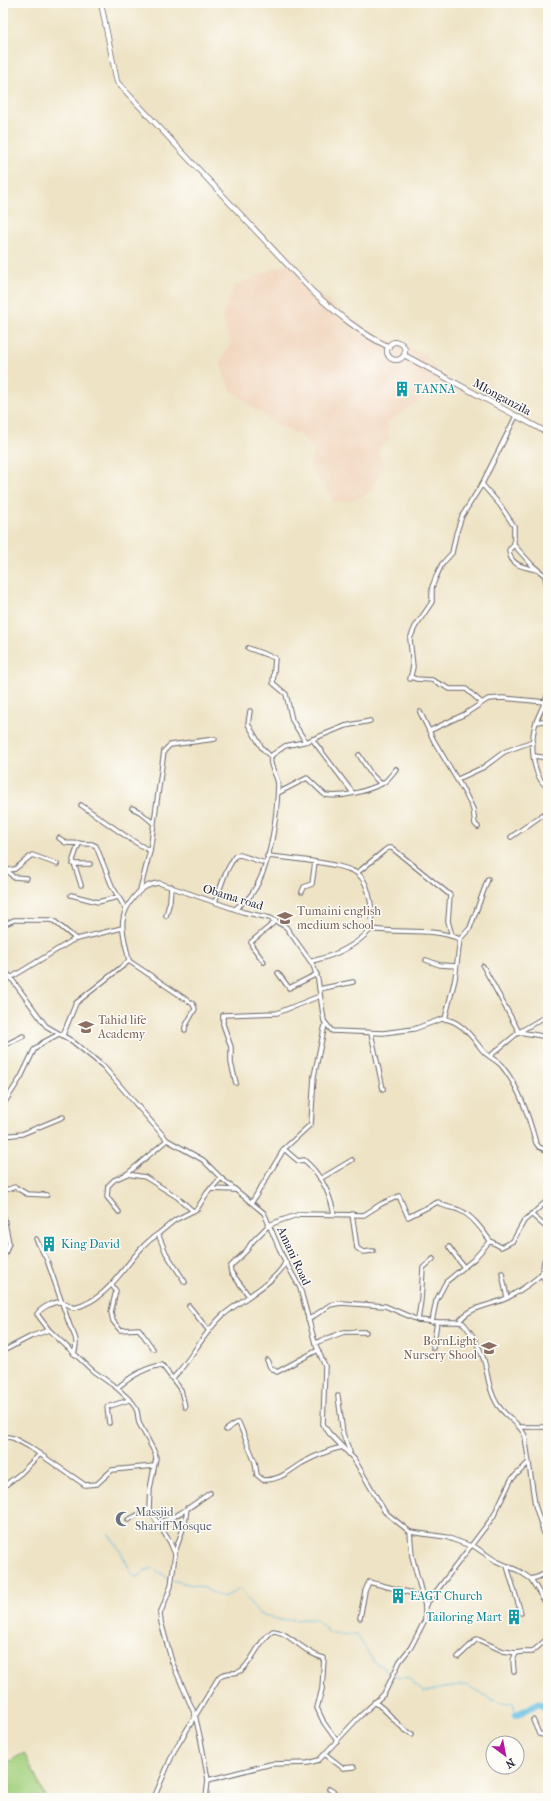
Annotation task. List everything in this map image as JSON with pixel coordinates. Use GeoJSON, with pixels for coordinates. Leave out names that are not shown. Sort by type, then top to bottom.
{"type":"FeatureCollection","features":[{"type":"Feature","properties":{"kind":"street"},"geometry":{"type":"LineString","coordinates":[[101,3],[113,54],[116,79],[312,291],[340,317],[389,347]]}},
{"type":"Feature","properties":{"kind":"street"},"geometry":{"type":"LineString","coordinates":[[396,342],[401,344],[405,348],[404,355],[399,360],[393,359],[388,355],[389,347],[396,342]]}},
{"type":"Feature","properties":{"kind":"street","name":"Mlonganzila"},"geometry":{"type":"LineString","coordinates":[[404,355],[548,433]]}},
{"type":"Feature","properties":{"kind":"street"},"geometry":{"type":"LineString","coordinates":[[481,702],[466,689],[450,689],[432,680],[411,678],[413,667],[410,639],[415,627],[432,602],[432,587],[442,564],[452,553],[462,516],[482,484],[516,416]]}},
{"type":"Feature","properties":{"kind":"street"},"geometry":{"type":"LineString","coordinates":[[482,484],[500,505],[514,526],[514,545],[510,550],[512,561],[518,566],[538,570]]}},
{"type":"Feature","properties":{"kind":"street"},"geometry":{"type":"LineString","coordinates":[[514,545],[538,570],[547,577],[548,595]]}},
{"type":"Feature","properties":{"kind":"street"},"geometry":{"type":"LineString","coordinates":[[248,648],[275,658],[274,687],[281,689],[286,694],[292,720],[305,741]]}},
{"type":"Feature","properties":{"kind":"street"},"geometry":{"type":"LineString","coordinates":[[548,693],[537,722],[533,741],[538,778],[548,788]]}},
{"type":"Feature","properties":{"kind":"street"},"geometry":{"type":"LineString","coordinates":[[428,731],[465,714],[481,702],[488,699],[503,698],[545,702]]}},
{"type":"Feature","properties":{"kind":"street"},"geometry":{"type":"LineString","coordinates":[[236,909],[253,892],[266,863],[273,830],[278,793],[277,778],[270,762],[270,757],[262,748],[248,724],[250,711]]}},
{"type":"Feature","properties":{"kind":"street"},"geometry":{"type":"LineString","coordinates":[[420,712],[428,731],[458,779],[473,809],[475,824],[478,827]]}},
{"type":"Feature","properties":{"kind":"street"},"geometry":{"type":"LineString","coordinates":[[537,722],[548,720]]}},
{"type":"Feature","properties":{"kind":"street"},"geometry":{"type":"LineString","coordinates":[[270,757],[282,747],[312,739],[345,726],[370,721]]}},
{"type":"Feature","properties":{"kind":"street"},"geometry":{"type":"LineString","coordinates":[[140,890],[150,851],[163,755],[166,747],[189,741],[215,739]]}},
{"type":"Feature","properties":{"kind":"street"},"geometry":{"type":"LineString","coordinates":[[312,739],[353,793]]}},
{"type":"Feature","properties":{"kind":"street"},"geometry":{"type":"LineString","coordinates":[[458,779],[484,767],[504,752],[533,741]]}},
{"type":"Feature","properties":{"kind":"street"},"geometry":{"type":"LineString","coordinates":[[359,755],[368,770],[381,784]]}},
{"type":"Feature","properties":{"kind":"street"},"geometry":{"type":"LineString","coordinates":[[534,756],[548,758]]}},
{"type":"Feature","properties":{"kind":"street"},"geometry":{"type":"LineString","coordinates":[[278,793],[307,778],[325,795],[353,793],[381,784],[396,769]]}},
{"type":"Feature","properties":{"kind":"street"},"geometry":{"type":"LineString","coordinates":[[81,805],[102,821],[150,851]]}},
{"type":"Feature","properties":{"kind":"street"},"geometry":{"type":"LineString","coordinates":[[132,808],[140,812],[153,823]]}},
{"type":"Feature","properties":{"kind":"street"},"geometry":{"type":"LineString","coordinates":[[511,838],[548,811]]}},
{"type":"Feature","properties":{"kind":"street"},"geometry":{"type":"LineString","coordinates":[[59,838],[66,843],[79,843],[96,846],[112,886],[125,908],[122,928],[129,961],[193,1004],[195,1009],[185,1027],[185,1030]]}},
{"type":"Feature","properties":{"kind":"street"},"geometry":{"type":"LineString","coordinates":[[79,843],[73,858],[73,864],[81,885]]}},
{"type":"Feature","properties":{"kind":"street"},"geometry":{"type":"LineString","coordinates":[[357,873],[388,848],[392,848],[450,895],[448,920],[452,936]]}},
{"type":"Feature","properties":{"kind":"street"},"geometry":{"type":"LineString","coordinates":[[3,871],[8,871],[19,866],[32,855],[57,864]]}},
{"type":"Feature","properties":{"kind":"street"},"geometry":{"type":"LineString","coordinates":[[215,902],[226,872],[236,856],[266,863]]}},
{"type":"Feature","properties":{"kind":"street"},"geometry":{"type":"LineString","coordinates":[[267,856],[315,862],[357,873],[364,881],[370,902],[371,929]]}},
{"type":"Feature","properties":{"kind":"street"},"geometry":{"type":"LineString","coordinates":[[302,892],[304,887],[311,886],[312,884],[315,862]]}},
{"type":"Feature","properties":{"kind":"street"},"geometry":{"type":"LineString","coordinates":[[73,864],[90,864]]}},
{"type":"Feature","properties":{"kind":"street"},"geometry":{"type":"LineString","coordinates":[[8,871],[13,877],[27,878]]}},
{"type":"Feature","properties":{"kind":"street"},"geometry":{"type":"LineString","coordinates":[[445,1019],[455,979],[460,939],[470,928],[488,879]]}},
{"type":"Feature","properties":{"kind":"street","name":"Obama road"},"geometry":{"type":"LineString","coordinates":[[125,908],[140,890],[159,883],[276,921],[288,930],[312,962],[316,974],[325,1025]]}},
{"type":"Feature","properties":{"kind":"street"},"geometry":{"type":"LineString","coordinates":[[166,916],[170,901],[171,886]]}},
{"type":"Feature","properties":{"kind":"street"},"geometry":{"type":"LineString","coordinates":[[71,895],[98,902],[118,897]]}},
{"type":"Feature","properties":{"kind":"street"},"geometry":{"type":"LineString","coordinates":[[3,925],[14,920],[50,920],[54,921],[76,939]]}},
{"type":"Feature","properties":{"kind":"street"},"geometry":{"type":"LineString","coordinates":[[264,962],[252,946],[251,942],[276,921]]}},
{"type":"Feature","properties":{"kind":"street"},"geometry":{"type":"LineString","coordinates":[[12,977],[76,939],[122,928]]}},
{"type":"Feature","properties":{"kind":"street"},"geometry":{"type":"LineString","coordinates":[[312,962],[340,953],[359,940],[371,929],[452,936],[460,939]]}},
{"type":"Feature","properties":{"kind":"street"},"geometry":{"type":"LineString","coordinates":[[426,960],[440,965],[456,966]]}},
{"type":"Feature","properties":{"kind":"street"},"geometry":{"type":"LineString","coordinates":[[3,1105],[21,1077],[34,1050],[42,1043],[61,1035],[76,1003],[129,961]]}},
{"type":"Feature","properties":{"kind":"street"},"geometry":{"type":"LineString","coordinates":[[483,966],[519,1032]]}},
{"type":"Feature","properties":{"kind":"street","name":"Amani Road"},"geometry":{"type":"LineString","coordinates":[[3,967],[12,977],[46,1026],[72,1041],[103,1066],[167,1140],[203,1160],[221,1178],[264,1213],[285,1262],[300,1288],[315,1343],[326,1371],[323,1424],[329,1433],[352,1457],[385,1512],[410,1532]]}},
{"type":"Feature","properties":{"kind":"street"},"geometry":{"type":"LineString","coordinates":[[278,973],[289,988],[316,974]]}},
{"type":"Feature","properties":{"kind":"street"},"geometry":{"type":"LineString","coordinates":[[319,989],[353,982]]}},
{"type":"Feature","properties":{"kind":"street"},"geometry":{"type":"LineString","coordinates":[[236,1082],[231,1062],[231,1047],[223,1024],[223,1015],[277,1013],[320,996]]}},
{"type":"Feature","properties":{"kind":"street"},"geometry":{"type":"LineString","coordinates":[[490,1056],[519,1032],[548,1015]]}},
{"type":"Feature","properties":{"kind":"street"},"geometry":{"type":"LineString","coordinates":[[252,1202],[284,1149],[311,1124],[314,1076],[325,1025],[336,1032],[371,1034],[407,1030],[436,1020],[445,1019],[468,1032],[486,1054],[502,1066],[525,1106],[536,1143],[539,1147],[548,1151]]}},
{"type":"Feature","properties":{"kind":"street"},"geometry":{"type":"LineString","coordinates":[[519,1032],[548,1037]]}},
{"type":"Feature","properties":{"kind":"street"},"geometry":{"type":"LineString","coordinates":[[371,1034],[383,1089]]}},
{"type":"Feature","properties":{"kind":"street"},"geometry":{"type":"LineString","coordinates":[[3,1046],[24,1036]]}},
{"type":"Feature","properties":{"kind":"street"},"geometry":{"type":"LineString","coordinates":[[3,1136],[22,1134],[63,1116]]}},
{"type":"Feature","properties":{"kind":"street"},"geometry":{"type":"LineString","coordinates":[[119,1212],[108,1201],[107,1190],[114,1180],[127,1174],[167,1140]]}},
{"type":"Feature","properties":{"kind":"street"},"geometry":{"type":"LineString","coordinates":[[284,1149],[298,1161],[304,1160],[320,1179],[330,1197],[334,1214]]}},
{"type":"Feature","properties":{"kind":"street"},"geometry":{"type":"LineString","coordinates":[[320,1179],[352,1160]]}},
{"type":"Feature","properties":{"kind":"street"},"geometry":{"type":"LineString","coordinates":[[127,1174],[145,1177],[177,1197],[193,1211]]}},
{"type":"Feature","properties":{"kind":"street"},"geometry":{"type":"LineString","coordinates":[[175,1553],[149,1509],[150,1489],[156,1458],[140,1423],[135,1406],[117,1388],[74,1354],[49,1330],[37,1314],[41,1309],[56,1303],[62,1302],[72,1307],[77,1307],[92,1300],[112,1285],[146,1243],[175,1220],[199,1207],[210,1189],[221,1178]]}},
{"type":"Feature","properties":{"kind":"street"},"geometry":{"type":"LineString","coordinates":[[3,1191],[15,1187],[26,1194],[47,1195]]}},
{"type":"Feature","properties":{"kind":"street"},"geometry":{"type":"LineString","coordinates":[[210,1189],[236,1190]]}},
{"type":"Feature","properties":{"kind":"street"},"geometry":{"type":"LineString","coordinates":[[249,1296],[231,1272],[230,1267],[247,1250],[252,1242],[269,1226],[294,1215],[366,1214],[381,1204],[399,1196],[408,1217],[438,1202],[445,1208],[459,1210],[468,1216],[491,1242],[501,1247],[512,1242],[524,1221],[548,1200]]}},
{"type":"Feature","properties":{"kind":"street"},"geometry":{"type":"LineString","coordinates":[[3,1213],[8,1242],[3,1259]]}},
{"type":"Feature","properties":{"kind":"street"},"geometry":{"type":"LineString","coordinates":[[352,1214],[356,1247],[363,1252],[373,1251]]}},
{"type":"Feature","properties":{"kind":"street"},"geometry":{"type":"LineString","coordinates":[[531,1214],[548,1229]]}},
{"type":"Feature","properties":{"kind":"street"},"geometry":{"type":"LineString","coordinates":[[158,1234],[166,1253],[185,1282]]}},
{"type":"Feature","properties":{"kind":"street"},"geometry":{"type":"LineString","coordinates":[[36,1239],[43,1252],[77,1340],[74,1354]]}},
{"type":"Feature","properties":{"kind":"street"},"geometry":{"type":"LineString","coordinates":[[432,1322],[436,1301],[443,1286],[450,1276],[474,1259],[484,1246],[491,1242]]}},
{"type":"Feature","properties":{"kind":"street"},"geometry":{"type":"LineString","coordinates":[[449,1247],[463,1266]]}},
{"type":"Feature","properties":{"kind":"street"},"geometry":{"type":"LineString","coordinates":[[548,1256],[543,1262],[541,1274],[548,1284]]}},
{"type":"Feature","properties":{"kind":"street"},"geometry":{"type":"LineString","coordinates":[[418,1320],[423,1268],[433,1259]]}},
{"type":"Feature","properties":{"kind":"street"},"geometry":{"type":"LineString","coordinates":[[173,1378],[195,1353],[209,1331],[222,1316],[282,1269],[285,1262]]}},
{"type":"Feature","properties":{"kind":"street"},"geometry":{"type":"LineString","coordinates":[[502,1272],[507,1298]]}},
{"type":"Feature","properties":{"kind":"street"},"geometry":{"type":"LineString","coordinates":[[459,1322],[471,1311],[507,1298],[541,1274]]}},
{"type":"Feature","properties":{"kind":"street"},"geometry":{"type":"LineString","coordinates":[[112,1285],[116,1291],[111,1313],[118,1328],[121,1330],[139,1329],[154,1349]]}},
{"type":"Feature","properties":{"kind":"street"},"geometry":{"type":"LineString","coordinates":[[56,1303],[59,1295]]}},
{"type":"Feature","properties":{"kind":"street"},"geometry":{"type":"LineString","coordinates":[[308,1320],[330,1305],[341,1303],[385,1306],[418,1320],[432,1322],[459,1322],[466,1327],[483,1358],[490,1390],[500,1410],[521,1427],[526,1440],[535,1506],[548,1546]]}},
{"type":"Feature","properties":{"kind":"street"},"geometry":{"type":"LineString","coordinates":[[189,1306],[209,1331]]}},
{"type":"Feature","properties":{"kind":"street"},"geometry":{"type":"LineString","coordinates":[[433,1348],[437,1322]]}},
{"type":"Feature","properties":{"kind":"street"},"geometry":{"type":"LineString","coordinates":[[3,1351],[32,1336],[49,1330]]}},
{"type":"Feature","properties":{"kind":"street"},"geometry":{"type":"LineString","coordinates":[[315,1343],[344,1332],[366,1332]]}},
{"type":"Feature","properties":{"kind":"street"},"geometry":{"type":"LineString","coordinates":[[267,1360],[270,1367],[277,1372],[318,1350]]}},
{"type":"Feature","properties":{"kind":"street"},"geometry":{"type":"LineString","coordinates":[[117,1388],[135,1375],[158,1366],[164,1367],[181,1390],[185,1407]]}},
{"type":"Feature","properties":{"kind":"street"},"geometry":{"type":"LineString","coordinates":[[338,1396],[344,1438],[352,1457]]}},
{"type":"Feature","properties":{"kind":"street"},"geometry":{"type":"LineString","coordinates":[[109,1423],[107,1407],[130,1400]]}},
{"type":"Feature","properties":{"kind":"street"},"geometry":{"type":"LineString","coordinates":[[226,1430],[236,1423],[239,1423],[254,1462],[256,1474],[263,1480],[276,1479],[325,1451],[343,1447]]}},
{"type":"Feature","properties":{"kind":"street"},"geometry":{"type":"LineString","coordinates":[[521,1427],[548,1426]]}},
{"type":"Feature","properties":{"kind":"street"},"geometry":{"type":"LineString","coordinates":[[3,1436],[18,1440],[87,1485],[97,1484],[112,1470],[154,1466]]}},
{"type":"Feature","properties":{"kind":"street"},"geometry":{"type":"LineString","coordinates":[[3,1487],[21,1474],[40,1454]]}},
{"type":"Feature","properties":{"kind":"street"},"geometry":{"type":"LineString","coordinates":[[425,1606],[493,1517],[508,1484],[528,1463]]}},
{"type":"Feature","properties":{"kind":"street"},"geometry":{"type":"LineString","coordinates":[[157,1522],[167,1521],[210,1493]]}},
{"type":"Feature","properties":{"kind":"street"},"geometry":{"type":"LineString","coordinates":[[187,1508],[185,1523],[175,1553],[171,1589],[160,1616],[172,1662],[194,1715],[202,1741],[208,1780],[206,1798]]}},
{"type":"Feature","properties":{"kind":"street"},"geometry":{"type":"LineString","coordinates":[[128,1520],[149,1509]]}},
{"type":"Feature","properties":{"kind":"street"},"geometry":{"type":"LineString","coordinates":[[208,1780],[271,1764],[314,1762],[325,1754],[374,1702],[384,1694],[400,1661],[418,1635],[425,1620],[424,1600],[412,1556],[410,1532],[446,1537],[471,1545],[531,1579],[548,1607]]}},
{"type":"Feature","properties":{"kind":"street"},"geometry":{"type":"LineString","coordinates":[[507,1566],[520,1613]]}},
{"type":"Feature","properties":{"kind":"street"},"geometry":{"type":"LineString","coordinates":[[531,1579],[548,1572]]}},
{"type":"Feature","properties":{"kind":"street"},"geometry":{"type":"LineString","coordinates":[[360,1618],[364,1591],[369,1582],[404,1590],[424,1600]]}},
{"type":"Feature","properties":{"kind":"street"},"geometry":{"type":"LineString","coordinates":[[154,1798],[174,1751],[194,1715],[219,1677],[226,1672],[235,1673],[242,1670],[255,1651],[274,1630],[296,1643],[310,1654],[324,1658],[322,1689],[317,1708],[324,1723],[337,1741]]}},
{"type":"Feature","properties":{"kind":"street"},"geometry":{"type":"LineString","coordinates":[[458,1657],[477,1639],[503,1651],[516,1654],[522,1652],[532,1652],[548,1638]]}},
{"type":"Feature","properties":{"kind":"street"},"geometry":{"type":"LineString","coordinates":[[514,1672],[513,1660],[516,1654]]}},
{"type":"Feature","properties":{"kind":"street"},"geometry":{"type":"LineString","coordinates":[[374,1702],[392,1715],[405,1731],[412,1734]]}},
{"type":"Feature","properties":{"kind":"street"},"geometry":{"type":"LineString","coordinates":[[533,1720],[539,1734],[548,1736]]}},
{"type":"Feature","properties":{"kind":"street"},"geometry":{"type":"LineString","coordinates":[[325,1754],[343,1768],[354,1767]]}},
{"type":"Feature","properties":{"kind":"street"},"geometry":{"type":"LineString","coordinates":[[329,1789],[343,1798]]}},
{"type":"Feature","properties":{"kind":"shaded area"},"geometry":{"type":"Polygon","coordinates":[[[295,260],[302,284],[329,301],[371,337],[395,342],[424,354],[434,366],[439,383],[418,402],[387,422],[389,440],[377,449],[383,465],[372,490],[361,497],[349,501],[334,501],[310,466],[314,451],[299,434],[278,426],[230,389],[220,363],[231,342],[222,318],[234,286],[295,260]]]}},
{"type":"Feature","properties":{"kind":"green space"},"geometry":{"type":"Polygon","coordinates":[[[24,1753],[46,1798],[3,1798],[3,1765],[24,1753]]]}},
{"type":"Feature","properties":{"kind":"waterway"},"geometry":{"type":"LineString","coordinates":[[108,1533],[121,1552],[133,1576],[138,1577],[144,1571],[152,1568],[170,1579]]}},
{"type":"Feature","properties":{"kind":"waterway"},"geometry":{"type":"LineString","coordinates":[[172,1580],[204,1588],[223,1598],[240,1589],[258,1613],[280,1620],[315,1619],[331,1634],[357,1635],[374,1662],[383,1667],[391,1677]]}},
{"type":"Feature","properties":{"kind":"waterway"},"geometry":{"type":"LineString","coordinates":[[394,1677],[408,1678],[424,1692],[467,1685],[486,1697],[505,1704],[513,1703],[516,1715]]}},
{"type":"Feature","properties":{"kind":"waterway"},"geometry":{"type":"LineString","coordinates":[[516,1715],[539,1703],[548,1710]]}},
{"type":"Feature","properties":{"kind":"place","name":"TANNA"},"geometry":{"type":"Point","coordinates":[402,389]}},
{"type":"Feature","properties":{"kind":"place","name":"Tumaini english medium school"},"geometry":{"type":"Point","coordinates":[285,918]}},
{"type":"Feature","properties":{"kind":"place","name":"Tahid life Academy"},"geometry":{"type":"Point","coordinates":[86,1027]}},
{"type":"Feature","properties":{"kind":"place","name":"King David"},"geometry":{"type":"Point","coordinates":[49,1244]}},
{"type":"Feature","properties":{"kind":"place","name":"BornLight Nursery Shool"},"geometry":{"type":"Point","coordinates":[489,1348]}},
{"type":"Feature","properties":{"kind":"place","name":"Massjid Shariff Mosque"},"geometry":{"type":"Point","coordinates":[123,1519]}},
{"type":"Feature","properties":{"kind":"place","name":"EAGT Church"},"geometry":{"type":"Point","coordinates":[398,1596]}},
{"type":"Feature","properties":{"kind":"place","name":"Tailoring Mart"},"geometry":{"type":"Point","coordinates":[514,1617]}}]}
